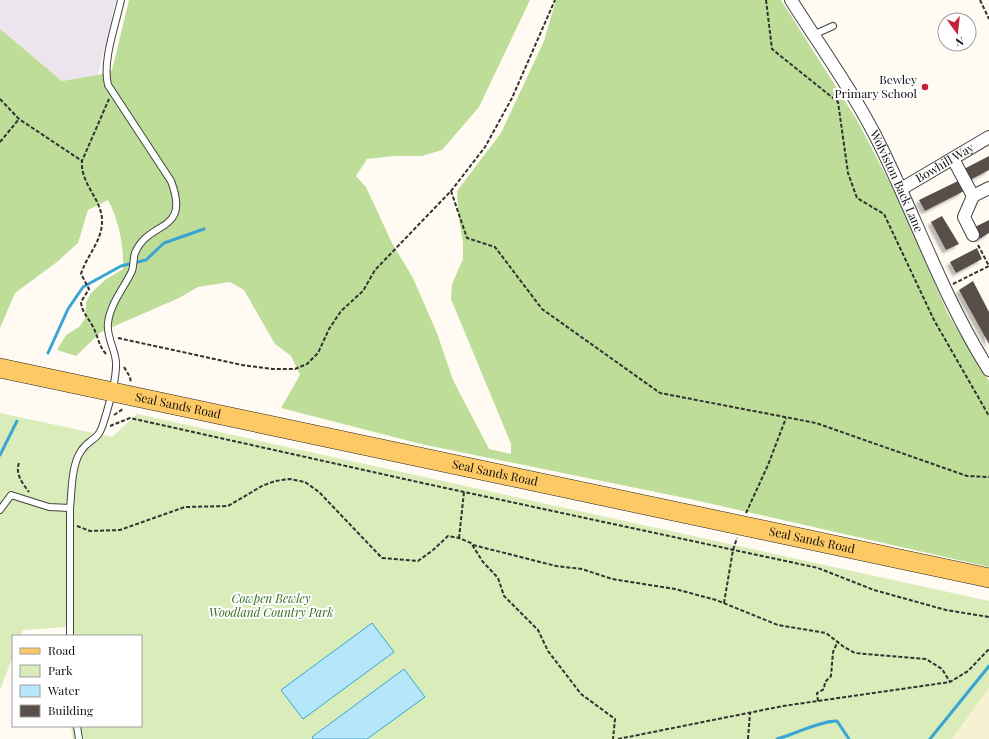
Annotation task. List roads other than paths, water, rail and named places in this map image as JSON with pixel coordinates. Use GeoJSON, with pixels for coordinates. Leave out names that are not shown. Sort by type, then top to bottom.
{"type":"FeatureCollection","features":[{"type":"Feature","properties":{"kind":"main road","name":"Seal Sands Road"},"geometry":{"type":"LineString","coordinates":[[0,368],[989,578]]}},
{"type":"Feature","properties":{"kind":"street","name":"Wolviston Back Lane"},"geometry":{"type":"LineString","coordinates":[[790,0],[860,109],[882,148],[945,289],[963,326],[988,366]]}},
{"type":"Feature","properties":{"kind":"street","name":"Bowhill Way"},"geometry":{"type":"LineString","coordinates":[[901,189],[989,137]]}},
{"type":"Feature","properties":{"kind":"street"},"geometry":{"type":"LineString","coordinates":[[953,159],[973,196]]}},
{"type":"Feature","properties":{"kind":"street"},"geometry":{"type":"LineString","coordinates":[[973,235],[964,217],[973,196],[989,188]]}},
{"type":"Feature","properties":{"kind":"lane"},"geometry":{"type":"LineString","coordinates":[[70,635],[70,508],[75,464],[81,451],[100,435],[115,379],[116,361],[110,340],[108,324],[112,307],[133,269],[135,253],[147,236],[166,225],[174,217],[176,207],[176,194],[171,181],[112,93],[105,76],[121,0]]}},
{"type":"Feature","properties":{"kind":"lane"},"geometry":{"type":"LineString","coordinates":[[813,35],[833,26]]}},
{"type":"Feature","properties":{"kind":"lane"},"geometry":{"type":"LineString","coordinates":[[0,510],[11,496],[49,507],[70,508]]}},
{"type":"Feature","properties":{"kind":"lane"},"geometry":{"type":"LineString","coordinates":[[78,727],[79,739]]}},
{"type":"Feature","properties":{"kind":"water"},"geometry":{"type":"Polygon","coordinates":[[[372,623],[394,652],[303,719],[281,690],[372,623]]]}},
{"type":"Feature","properties":{"kind":"water"},"geometry":{"type":"Polygon","coordinates":[[[404,669],[425,697],[367,739],[313,739],[312,737],[404,669]]]}},
{"type":"Feature","properties":{"kind":"waterway"},"geometry":{"type":"LineString","coordinates":[[48,353],[68,309],[83,287],[121,266],[146,260],[164,243],[204,229]]}},
{"type":"Feature","properties":{"kind":"waterway"},"geometry":{"type":"LineString","coordinates":[[0,455],[17,421]]}},
{"type":"Feature","properties":{"kind":"waterway"},"geometry":{"type":"LineString","coordinates":[[930,739],[989,666]]}},
{"type":"Feature","properties":{"kind":"waterway"},"geometry":{"type":"LineString","coordinates":[[777,739],[815,725],[837,721],[849,739]]}},
{"type":"Feature","properties":{"kind":"place","name":"Bewley Primary School"},"geometry":{"type":"Point","coordinates":[925,87]}},
{"type":"Feature","properties":{"kind":"park label","name":"Cowpen Bewley Woodland Country Park"},"geometry":{"type":"Point","coordinates":[271,606]}}]}
